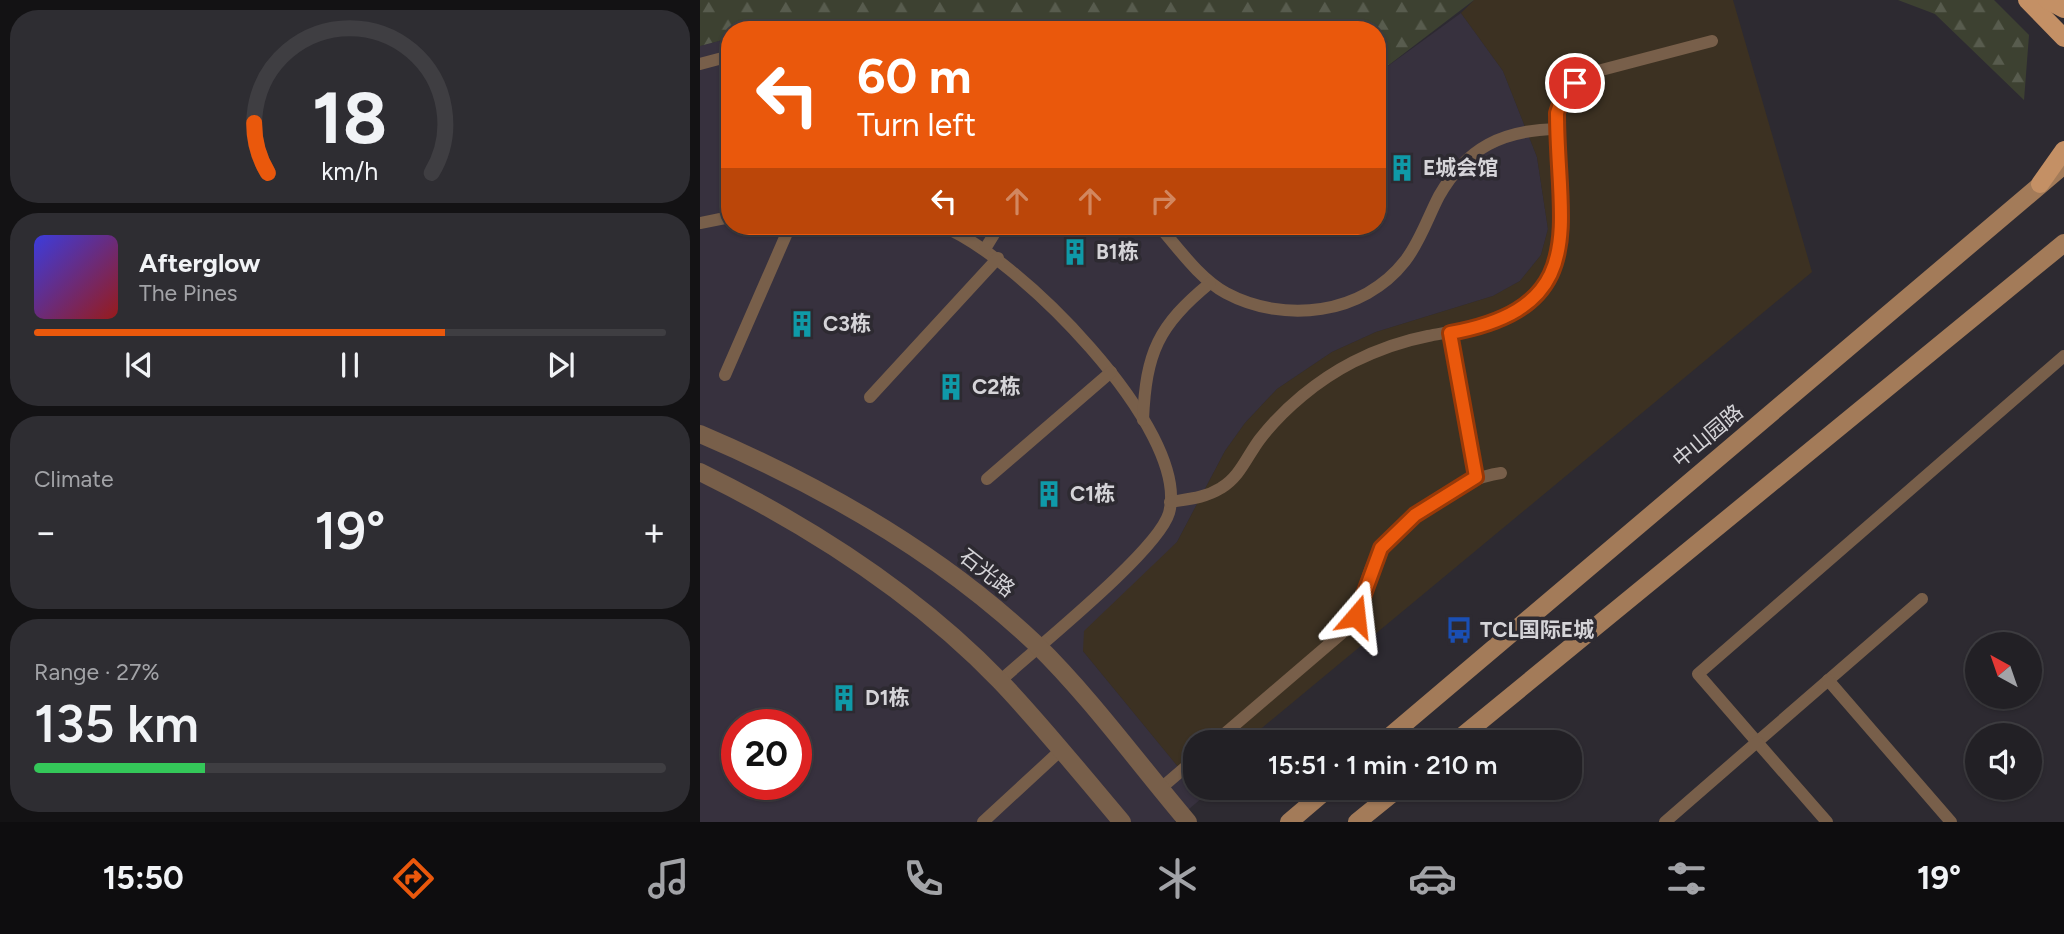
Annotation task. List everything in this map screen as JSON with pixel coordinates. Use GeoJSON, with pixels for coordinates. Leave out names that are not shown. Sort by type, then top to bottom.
{"type":"FeatureCollection","features":[{"type":"Feature","properties":{"kind":"main road"},"geometry":{"type":"LineString","coordinates":[[2027,0],[2064,38]]}},
{"type":"Feature","properties":{"kind":"main road"},"geometry":{"type":"LineString","coordinates":[[2047,0],[2064,9]]}},
{"type":"Feature","properties":{"kind":"main road"},"geometry":{"type":"LineString","coordinates":[[2040,184],[2064,150]]}},
{"type":"Feature","properties":{"kind":"main road","name":"中山园路"},"geometry":{"type":"LineString","coordinates":[[1397,730],[2064,165]]}},
{"type":"Feature","properties":{"kind":"main road"},"geometry":{"type":"LineString","coordinates":[[1470,730],[2064,243]]}},
{"type":"Feature","properties":{"kind":"main road"},"geometry":{"type":"LineString","coordinates":[[1289,822],[1315,800]]}},
{"type":"Feature","properties":{"kind":"main road"},"geometry":{"type":"LineString","coordinates":[[1357,822],[1384,800]]}},
{"type":"Feature","properties":{"kind":"street","name":"石光路"},"geometry":{"type":"LineString","coordinates":[[700,434],[747,454],[811,488],[948,571],[1038,646],[1188,822]]}},
{"type":"Feature","properties":{"kind":"street"},"geometry":{"type":"LineString","coordinates":[[700,472],[765,504],[868,572],[931,619],[1000,681],[1122,822]]}},
{"type":"Feature","properties":{"kind":"lane"},"geometry":{"type":"LineString","coordinates":[[1170,502],[1206,496],[1223,487],[1240,470],[1259,440],[1283,412],[1352,362],[1391,345],[1497,322],[1517,313],[1550,278],[1558,258],[1561,235],[1557,113],[1562,98],[1575,83],[1590,74],[1712,41]]}},
{"type":"Feature","properties":{"kind":"lane"},"geometry":{"type":"LineString","coordinates":[[700,64],[721,58]]}},
{"type":"Feature","properties":{"kind":"lane"},"geometry":{"type":"LineString","coordinates":[[1167,235],[1210,283],[1227,294],[1282,309],[1317,312],[1348,304],[1378,285],[1405,262],[1441,193],[1481,147],[1506,134],[1557,129]]}},
{"type":"Feature","properties":{"kind":"lane"},"geometry":{"type":"LineString","coordinates":[[700,223],[721,218]]}},
{"type":"Feature","properties":{"kind":"lane"},"geometry":{"type":"LineString","coordinates":[[725,375],[786,235]]}},
{"type":"Feature","properties":{"kind":"lane"},"geometry":{"type":"LineString","coordinates":[[963,235],[998,258],[1038,291],[1111,372],[1143,421],[1167,474],[1170,502],[1162,529],[1152,543],[1000,681]]}},
{"type":"Feature","properties":{"kind":"lane"},"geometry":{"type":"LineString","coordinates":[[985,249],[994,235]]}},
{"type":"Feature","properties":{"kind":"lane"},"geometry":{"type":"LineString","coordinates":[[870,397],[998,258]]}},
{"type":"Feature","properties":{"kind":"lane"},"geometry":{"type":"LineString","coordinates":[[1143,421],[1147,369],[1155,347],[1181,310],[1210,283]]}},
{"type":"Feature","properties":{"kind":"lane"},"geometry":{"type":"LineString","coordinates":[[1450,333],[1476,477]]}},
{"type":"Feature","properties":{"kind":"lane"},"geometry":{"type":"LineString","coordinates":[[1827,822],[1698,674],[2064,356]]}},
{"type":"Feature","properties":{"kind":"lane"},"geometry":{"type":"LineString","coordinates":[[987,479],[1111,372]]}},
{"type":"Feature","properties":{"kind":"lane"},"geometry":{"type":"LineString","coordinates":[[1229,730],[1348,628],[1356,616],[1372,565],[1381,548],[1396,531],[1455,488],[1476,477],[1501,474]]}},
{"type":"Feature","properties":{"kind":"lane"},"geometry":{"type":"LineString","coordinates":[[1665,822],[1922,599]]}},
{"type":"Feature","properties":{"kind":"lane"},"geometry":{"type":"LineString","coordinates":[[1828,680],[1951,822]]}},
{"type":"Feature","properties":{"kind":"lane"},"geometry":{"type":"LineString","coordinates":[[983,822],[1061,750]]}},
{"type":"Feature","properties":{"kind":"lane"},"geometry":{"type":"LineString","coordinates":[[1160,789],[1183,769]]}},
{"type":"Feature","properties":{"kind":"shaded area"},"geometry":{"type":"Polygon","coordinates":[[[1474,0],[1733,0],[1812,272],[1259,730],[1183,730],[1183,773],[1083,651],[1084,631],[1177,542],[1225,451],[1245,423],[1277,389],[1332,352],[1376,332],[1493,296],[1520,281],[1541,255],[1548,229],[1537,157],[1503,71],[1461,13],[1474,0]]]}},
{"type":"Feature","properties":{"kind":"shaded area"},"geometry":{"type":"Polygon","coordinates":[[[1461,13],[1503,71],[1537,157],[1548,229],[1541,255],[1520,281],[1493,296],[1376,332],[1332,352],[1277,389],[1245,423],[1225,451],[1177,542],[1083,651],[1183,773],[1183,800],[1200,800],[1174,822],[700,822],[700,46],[721,40],[721,235],[1386,235],[1386,67],[1461,13]]]}},
{"type":"Feature","properties":{"kind":"shaded area"},"geometry":{"type":"Polygon","coordinates":[[[802,20],[901,21],[798,21],[802,20]]]}},
{"type":"Feature","properties":{"kind":"green space"},"geometry":{"type":"Polygon","coordinates":[[[700,0],[1474,0],[1386,67],[1386,21],[721,21],[721,40],[700,46],[700,0]]]}},
{"type":"Feature","properties":{"kind":"green space"},"geometry":{"type":"Polygon","coordinates":[[[1898,0],[1994,0],[2029,35],[2024,100],[1935,14],[1898,0]]]}},
{"type":"Feature","properties":{"kind":"place","name":"E城会馆"},"geometry":{"type":"Point","coordinates":[1402,168]}},
{"type":"Feature","properties":{"kind":"place","name":"B1栋"},"geometry":{"type":"Point","coordinates":[1075,252]}},
{"type":"Feature","properties":{"kind":"place","name":"C3栋"},"geometry":{"type":"Point","coordinates":[802,324]}},
{"type":"Feature","properties":{"kind":"place","name":"C2栋"},"geometry":{"type":"Point","coordinates":[951,387]}},
{"type":"Feature","properties":{"kind":"place","name":"C1栋"},"geometry":{"type":"Point","coordinates":[1049,494]}},
{"type":"Feature","properties":{"kind":"place","name":"TCL国际E城"},"geometry":{"type":"Point","coordinates":[1459,630]}},
{"type":"Feature","properties":{"kind":"place","name":"D1栋"},"geometry":{"type":"Point","coordinates":[844,698]}},
{"type":"Feature","properties":{"kind":"route"},"geometry":{"type":"LineString","coordinates":[[1356,616],[1372,565],[1381,548],[1415,515],[1476,477],[1450,333],[1497,322],[1517,313],[1550,278],[1558,258],[1561,235],[1557,113],[1562,98],[1575,83]]}}]}
